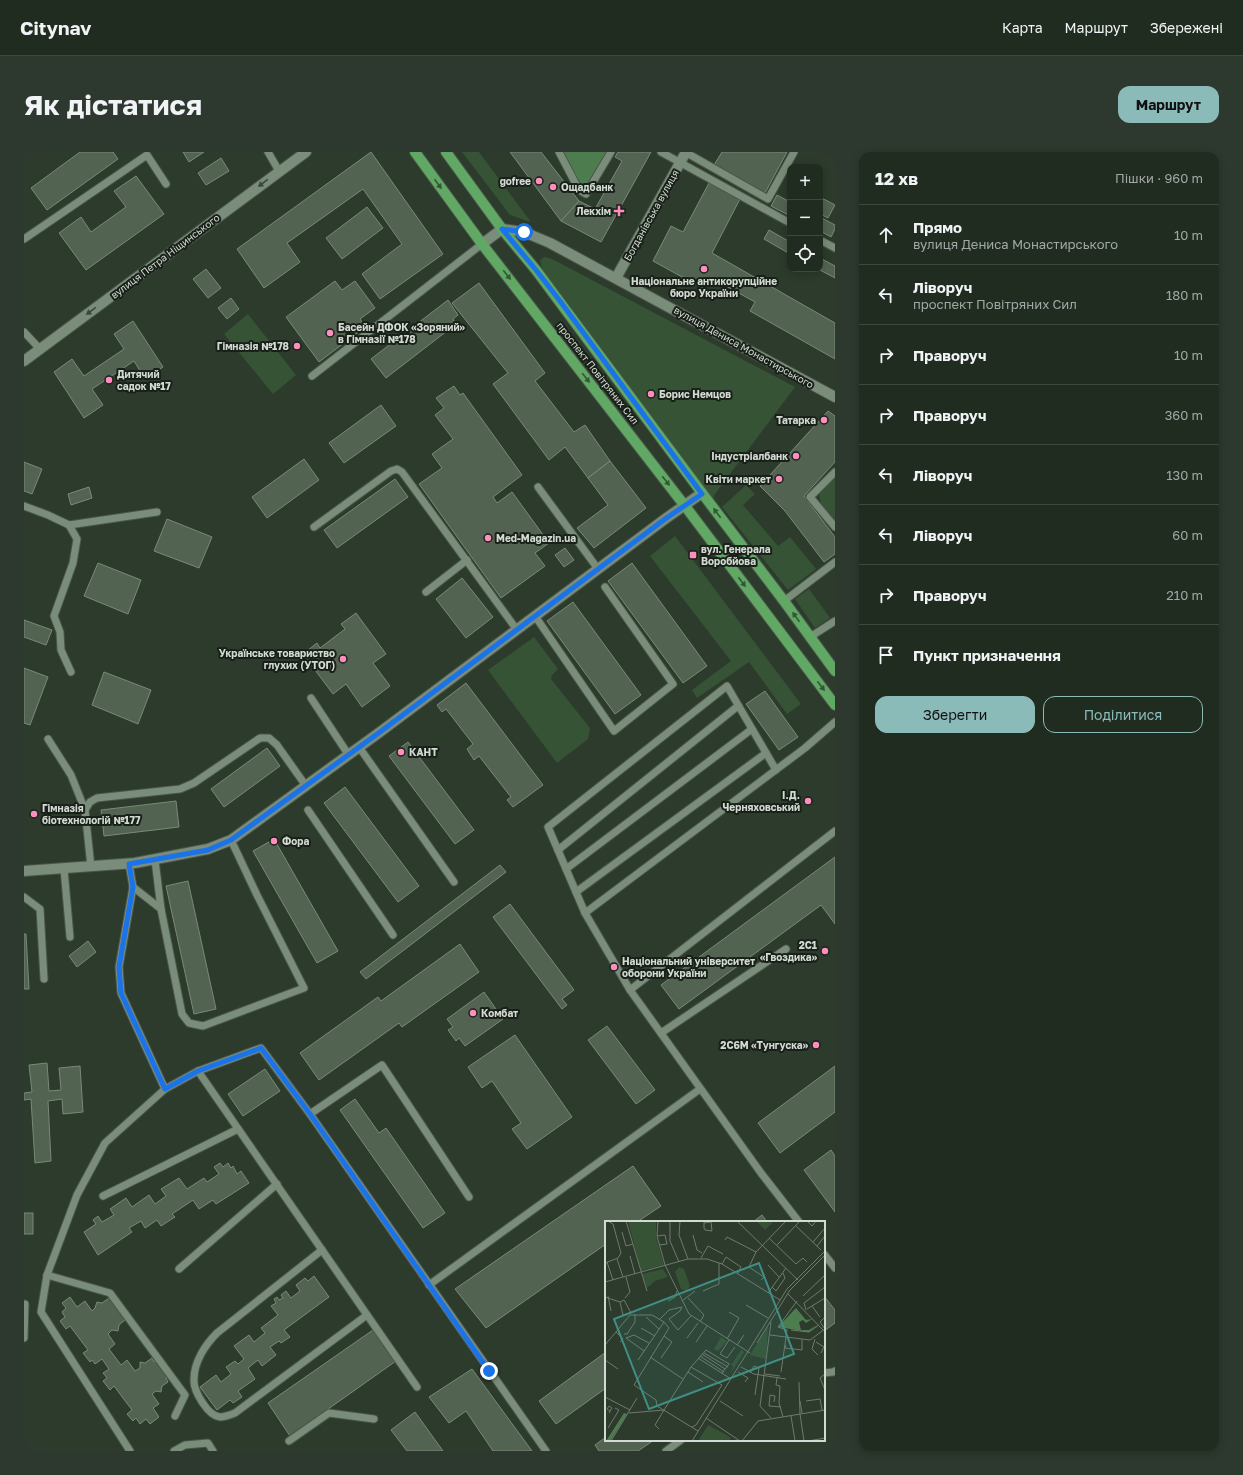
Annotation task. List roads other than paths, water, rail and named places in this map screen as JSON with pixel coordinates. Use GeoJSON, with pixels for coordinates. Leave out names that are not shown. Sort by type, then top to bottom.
{"type":"FeatureCollection","features":[{"type":"Feature","properties":{"kind":"main road","name":"проспект Повітряних Сил"},"geometry":{"type":"LineString","coordinates":[[415,152],[482,244],[685,506],[835,705]]}},
{"type":"Feature","properties":{"kind":"main road","name":"проспект Повітряних Сил"},"geometry":{"type":"LineString","coordinates":[[446,152],[502,229],[560,301],[835,671]]}},
{"type":"Feature","properties":{"kind":"street","name":"вулиця Петра Ніщинського"},"geometry":{"type":"LineString","coordinates":[[24,361],[306,152]]}},
{"type":"Feature","properties":{"kind":"street","name":"Богданівська вулиця"},"geometry":{"type":"LineString","coordinates":[[616,278],[686,152]]}},
{"type":"Feature","properties":{"kind":"street"},"geometry":{"type":"LineString","coordinates":[[482,244],[502,229]]}},
{"type":"Feature","properties":{"kind":"street","name":"вулиця Дениса Монастирського"},"geometry":{"type":"LineString","coordinates":[[502,229],[524,232],[550,243],[835,397]]}},
{"type":"Feature","properties":{"kind":"street"},"geometry":{"type":"LineString","coordinates":[[24,872],[91,868],[155,860],[208,850],[231,840],[359,747],[665,519],[702,494]]}},
{"type":"Feature","properties":{"kind":"lane"},"geometry":{"type":"LineString","coordinates":[[268,152],[279,171]]}},
{"type":"Feature","properties":{"kind":"lane"},"geometry":{"type":"LineString","coordinates":[[560,152],[579,190],[586,194],[611,152]]}},
{"type":"Feature","properties":{"kind":"lane"},"geometry":{"type":"LineString","coordinates":[[661,152],[787,221]]}},
{"type":"Feature","properties":{"kind":"lane"},"geometry":{"type":"LineString","coordinates":[[686,152],[768,199],[794,152]]}},
{"type":"Feature","properties":{"kind":"lane"},"geometry":{"type":"LineString","coordinates":[[24,239],[147,155],[166,184]]}},
{"type":"Feature","properties":{"kind":"lane"},"geometry":{"type":"LineString","coordinates":[[823,242],[835,248]]}},
{"type":"Feature","properties":{"kind":"lane"},"geometry":{"type":"LineString","coordinates":[[312,376],[482,244]]}},
{"type":"Feature","properties":{"kind":"lane"},"geometry":{"type":"LineString","coordinates":[[24,332],[40,349]]}},
{"type":"Feature","properties":{"kind":"lane"},"geometry":{"type":"LineString","coordinates":[[314,527],[391,471],[397,469],[402,472],[517,630]]}},
{"type":"Feature","properties":{"kind":"lane"},"geometry":{"type":"LineString","coordinates":[[835,472],[810,497],[835,527]]}},
{"type":"Feature","properties":{"kind":"lane"},"geometry":{"type":"LineString","coordinates":[[538,487],[598,569]]}},
{"type":"Feature","properties":{"kind":"lane"},"geometry":{"type":"LineString","coordinates":[[24,506],[48,515],[68,525],[77,540],[73,563],[54,616],[60,632],[61,650],[71,672]]}},
{"type":"Feature","properties":{"kind":"lane"},"geometry":{"type":"LineString","coordinates":[[68,525],[157,512]]}},
{"type":"Feature","properties":{"kind":"lane"},"geometry":{"type":"LineString","coordinates":[[426,592],[467,560]]}},
{"type":"Feature","properties":{"kind":"lane"},"geometry":{"type":"LineString","coordinates":[[784,601],[835,562]]}},
{"type":"Feature","properties":{"kind":"lane"},"geometry":{"type":"LineString","coordinates":[[535,616],[614,731],[673,684],[605,587]]}},
{"type":"Feature","properties":{"kind":"lane"},"geometry":{"type":"LineString","coordinates":[[810,637],[835,620]]}},
{"type":"Feature","properties":{"kind":"lane"},"geometry":{"type":"LineString","coordinates":[[776,770],[727,686],[548,827],[585,913],[630,990],[761,1173],[798,1221]]}},
{"type":"Feature","properties":{"kind":"lane"},"geometry":{"type":"LineString","coordinates":[[311,698],[348,754]]}},
{"type":"Feature","properties":{"kind":"lane"},"geometry":{"type":"LineString","coordinates":[[558,850],[738,706]]}},
{"type":"Feature","properties":{"kind":"lane"},"geometry":{"type":"LineString","coordinates":[[585,913],[805,748],[835,722]]}},
{"type":"Feature","properties":{"kind":"lane"},"geometry":{"type":"LineString","coordinates":[[566,869],[752,729]]}},
{"type":"Feature","properties":{"kind":"lane"},"geometry":{"type":"LineString","coordinates":[[48,738],[71,775],[85,810],[91,868]]}},
{"type":"Feature","properties":{"kind":"lane"},"geometry":{"type":"LineString","coordinates":[[85,810],[90,802],[97,798],[180,789],[194,783],[260,738],[269,738],[277,746],[306,786]]}},
{"type":"Feature","properties":{"kind":"lane"},"geometry":{"type":"LineString","coordinates":[[359,747],[454,882]]}},
{"type":"Feature","properties":{"kind":"lane"},"geometry":{"type":"LineString","coordinates":[[576,892],[766,753]]}},
{"type":"Feature","properties":{"kind":"lane"},"geometry":{"type":"LineString","coordinates":[[308,810],[392,935]]}},
{"type":"Feature","properties":{"kind":"lane"},"geometry":{"type":"LineString","coordinates":[[630,990],[835,831]]}},
{"type":"Feature","properties":{"kind":"lane"},"geometry":{"type":"LineString","coordinates":[[155,860],[161,909],[182,1014],[189,1023],[203,1026],[304,988],[231,840]]}},
{"type":"Feature","properties":{"kind":"lane"},"geometry":{"type":"LineString","coordinates":[[129,864],[133,887],[119,967],[121,993],[165,1089]]}},
{"type":"Feature","properties":{"kind":"lane"},"geometry":{"type":"LineString","coordinates":[[64,869],[70,937]]}},
{"type":"Feature","properties":{"kind":"lane"},"geometry":{"type":"LineString","coordinates":[[133,887],[161,909]]}},
{"type":"Feature","properties":{"kind":"lane"},"geometry":{"type":"LineString","coordinates":[[24,898],[40,909],[44,979]]}},
{"type":"Feature","properties":{"kind":"lane"},"geometry":{"type":"LineString","coordinates":[[661,1033],[786,949]]}},
{"type":"Feature","properties":{"kind":"lane"},"geometry":{"type":"LineString","coordinates":[[130,1451],[41,1312],[47,1275],[77,1195],[104,1142],[165,1089],[198,1071],[261,1048],[310,1114],[546,1451]]}},
{"type":"Feature","properties":{"kind":"lane"},"geometry":{"type":"LineString","coordinates":[[310,1114],[382,1065],[470,1197]]}},
{"type":"Feature","properties":{"kind":"lane"},"geometry":{"type":"LineString","coordinates":[[198,1071],[417,1387]]}},
{"type":"Feature","properties":{"kind":"lane"},"geometry":{"type":"LineString","coordinates":[[429,1284],[700,1089]]}},
{"type":"Feature","properties":{"kind":"lane"},"geometry":{"type":"LineString","coordinates":[[104,1196],[238,1129]]}},
{"type":"Feature","properties":{"kind":"lane"},"geometry":{"type":"LineString","coordinates":[[179,1269],[277,1184]]}},
{"type":"Feature","properties":{"kind":"lane"},"geometry":{"type":"LineString","coordinates":[[322,1250],[217,1334],[206,1346],[198,1359],[194,1377],[196,1393],[213,1415],[226,1417],[235,1413],[367,1315]]}},
{"type":"Feature","properties":{"kind":"lane"},"geometry":{"type":"LineString","coordinates":[[825,1255],[835,1268]]}},
{"type":"Feature","properties":{"kind":"lane"},"geometry":{"type":"LineString","coordinates":[[47,1275],[110,1293],[185,1395],[175,1416]]}},
{"type":"Feature","properties":{"kind":"lane"},"geometry":{"type":"LineString","coordinates":[[24,1304],[24,1338]]}},
{"type":"Feature","properties":{"kind":"lane"},"geometry":{"type":"LineString","coordinates":[[825,1373],[835,1371]]}},
{"type":"Feature","properties":{"kind":"lane"},"geometry":{"type":"LineString","coordinates":[[289,1441],[329,1413],[374,1419]]}},
{"type":"Feature","properties":{"kind":"lane"},"geometry":{"type":"LineString","coordinates":[[666,1451],[681,1441]]}},
{"type":"Feature","properties":{"kind":"lane"},"geometry":{"type":"LineString","coordinates":[[174,1451],[185,1445],[208,1443],[213,1451]]}},
{"type":"Feature","properties":{"kind":"place","name":"gofree"},"geometry":{"type":"Point","coordinates":[539,181]}},
{"type":"Feature","properties":{"kind":"place","name":"Ощадбанк"},"geometry":{"type":"Point","coordinates":[553,187]}},
{"type":"Feature","properties":{"kind":"place","name":"Лекхім"},"geometry":{"type":"Point","coordinates":[619,211]}},
{"type":"Feature","properties":{"kind":"place","name":"Національне антикорупційне бюро України"},"geometry":{"type":"Point","coordinates":[704,269]}},
{"type":"Feature","properties":{"kind":"place","name":"Басейн ДФОК «Зоряний» в Гімназії №178"},"geometry":{"type":"Point","coordinates":[330,333]}},
{"type":"Feature","properties":{"kind":"place","name":"Гімназія №178"},"geometry":{"type":"Point","coordinates":[297,346]}},
{"type":"Feature","properties":{"kind":"place","name":"Дитячий садок №17"},"geometry":{"type":"Point","coordinates":[109,380]}},
{"type":"Feature","properties":{"kind":"place","name":"Борис Немцов"},"geometry":{"type":"Point","coordinates":[651,394]}},
{"type":"Feature","properties":{"kind":"place","name":"Татарка"},"geometry":{"type":"Point","coordinates":[824,420]}},
{"type":"Feature","properties":{"kind":"place","name":"Індустріалбанк"},"geometry":{"type":"Point","coordinates":[796,456]}},
{"type":"Feature","properties":{"kind":"place","name":"Квіти маркет"},"geometry":{"type":"Point","coordinates":[779,479]}},
{"type":"Feature","properties":{"kind":"place","name":"Med-Magazin.ua"},"geometry":{"type":"Point","coordinates":[488,538]}},
{"type":"Feature","properties":{"kind":"place","name":"вул. Генерала Воробйова"},"geometry":{"type":"Point","coordinates":[693,555]}},
{"type":"Feature","properties":{"kind":"place","name":"Українське товариство глухих (УТОГ)"},"geometry":{"type":"Point","coordinates":[343,659]}},
{"type":"Feature","properties":{"kind":"place","name":"КАНТ"},"geometry":{"type":"Point","coordinates":[401,752]}},
{"type":"Feature","properties":{"kind":"place","name":"І.Д. Черняховський"},"geometry":{"type":"Point","coordinates":[808,801]}},
{"type":"Feature","properties":{"kind":"place","name":"Гімназія біотехнологій №177"},"geometry":{"type":"Point","coordinates":[34,814]}},
{"type":"Feature","properties":{"kind":"place","name":"Фора"},"geometry":{"type":"Point","coordinates":[274,841]}},
{"type":"Feature","properties":{"kind":"place","name":"2С1 «Гвоздика»"},"geometry":{"type":"Point","coordinates":[825,951]}},
{"type":"Feature","properties":{"kind":"place","name":"Національний університет оборони України"},"geometry":{"type":"Point","coordinates":[614,967]}},
{"type":"Feature","properties":{"kind":"place","name":"Комбат"},"geometry":{"type":"Point","coordinates":[473,1013]}},
{"type":"Feature","properties":{"kind":"place","name":"2С6М «Тунгуска»"},"geometry":{"type":"Point","coordinates":[816,1045]}}]}
